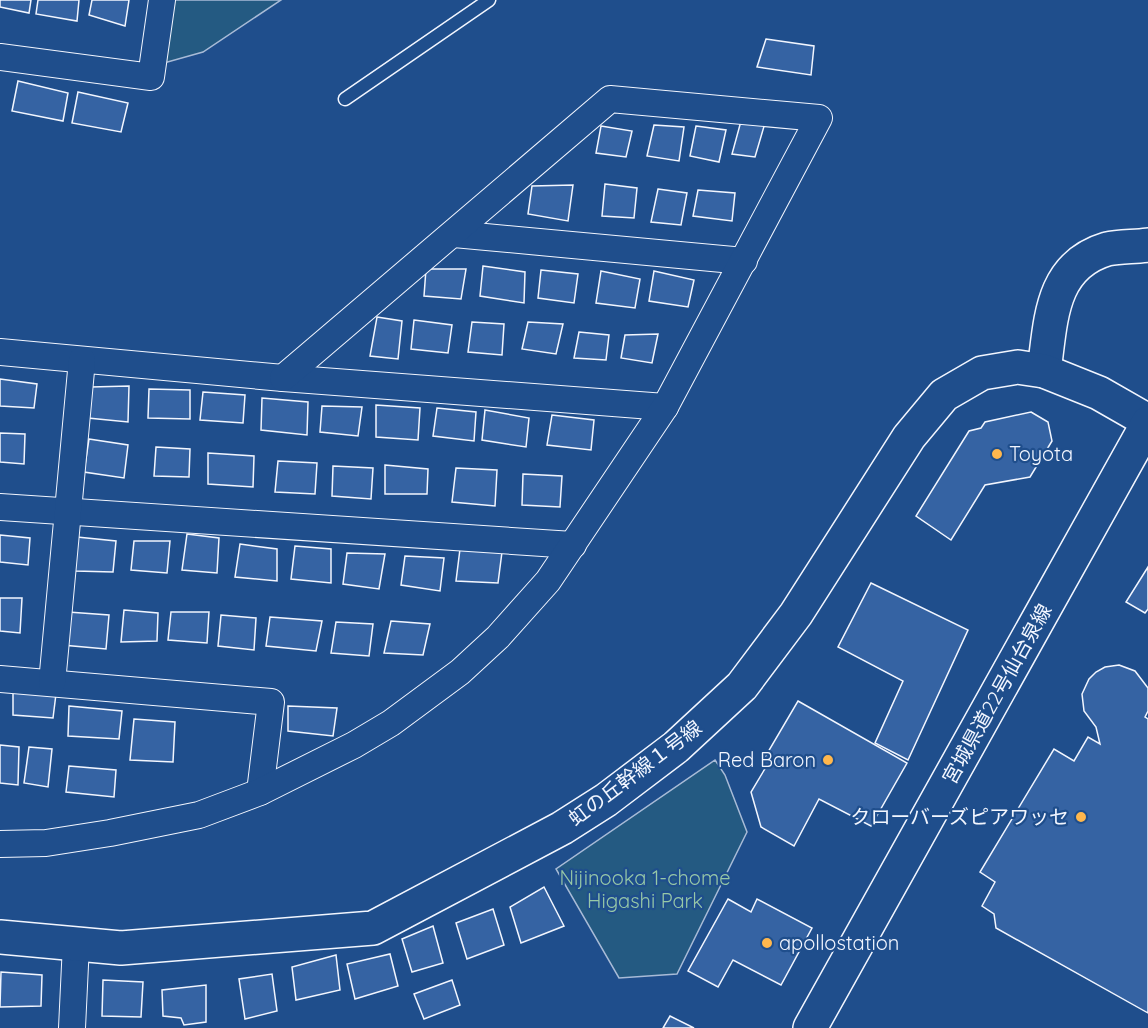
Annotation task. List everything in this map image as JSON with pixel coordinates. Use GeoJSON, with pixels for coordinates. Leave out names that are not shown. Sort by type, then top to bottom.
{"type":"FeatureCollection","features":[{"type":"Feature","properties":{"kind":"street"},"geometry":{"type":"LineString","coordinates":[[0,57],[152,77],[162,0]]}},
{"type":"Feature","properties":{"kind":"street"},"geometry":{"type":"LineString","coordinates":[[0,844],[46,843],[199,815],[260,792],[391,723],[460,672],[498,637],[548,580],[665,408],[819,118],[610,99],[283,378]]}},
{"type":"Feature","properties":{"kind":"street"},"geometry":{"type":"LineString","coordinates":[[454,234],[744,261]]}},
{"type":"Feature","properties":{"kind":"street"},"geometry":{"type":"LineString","coordinates":[[1044,371],[1056,294],[1071,268],[1092,255],[1110,248],[1148,244]]}},
{"type":"Feature","properties":{"kind":"street"},"geometry":{"type":"LineString","coordinates":[[0,352],[283,378],[665,408]]}},
{"type":"Feature","properties":{"kind":"street"},"geometry":{"type":"LineString","coordinates":[[52,682],[82,360]]}},
{"type":"Feature","properties":{"kind":"street","name":"虹の丘幹線１号線"},"geometry":{"type":"LineString","coordinates":[[0,937],[121,948],[373,928],[562,828],[606,800],[676,747],[742,686],[796,614],[909,437],[945,395],[982,373],[1018,367],[1044,371],[1099,393],[1148,422]]}},
{"type":"Feature","properties":{"kind":"street","name":"宮城県道22号仙台泉線"},"geometry":{"type":"LineString","coordinates":[[810,1028],[1148,422]]}},
{"type":"Feature","properties":{"kind":"street"},"geometry":{"type":"LineString","coordinates":[[0,507],[573,545]]}},
{"type":"Feature","properties":{"kind":"street"},"geometry":{"type":"LineString","coordinates":[[0,679],[270,702],[260,792]]}},
{"type":"Feature","properties":{"kind":"street"},"geometry":{"type":"LineString","coordinates":[[72,1028],[76,944]]}},
{"type":"Feature","properties":{"kind":"lane"},"geometry":{"type":"LineString","coordinates":[[345,99],[489,0]]}},
{"type":"Feature","properties":{"kind":"green space"},"geometry":{"type":"Polygon","coordinates":[[[171,0],[281,0],[203,52],[164,63],[171,0]]]}},
{"type":"Feature","properties":{"kind":"green space","name":"Nijinooka 1-chome Higashi Park"},"geometry":{"type":"Polygon","coordinates":[[[715,760],[725,775],[747,832],[677,974],[619,978],[556,869],[715,760]]]}},
{"type":"Feature","properties":{"kind":"building"},"geometry":{"type":"Polygon","coordinates":[[[0,0],[31,0],[29,13],[0,7],[0,0]]]}},
{"type":"Feature","properties":{"kind":"building"},"geometry":{"type":"Polygon","coordinates":[[[38,0],[79,0],[77,21],[36,14],[38,0]]]}},
{"type":"Feature","properties":{"kind":"building"},"geometry":{"type":"Polygon","coordinates":[[[92,0],[129,0],[125,26],[89,15],[92,0]]]}},
{"type":"Feature","properties":{"kind":"building"},"geometry":{"type":"Polygon","coordinates":[[[766,39],[814,46],[811,75],[757,67],[766,39]]]}},
{"type":"Feature","properties":{"kind":"building"},"geometry":{"type":"Polygon","coordinates":[[[18,81],[68,93],[63,121],[12,111],[18,81]]]}},
{"type":"Feature","properties":{"kind":"building"},"geometry":{"type":"Polygon","coordinates":[[[78,92],[128,103],[121,132],[72,123],[78,92]]]}},
{"type":"Feature","properties":{"kind":"building"},"geometry":{"type":"Polygon","coordinates":[[[741,121],[765,123],[755,157],[732,154],[741,121]]]}},
{"type":"Feature","properties":{"kind":"building"},"geometry":{"type":"Polygon","coordinates":[[[654,125],[684,127],[679,161],[647,156],[654,125]]]}},
{"type":"Feature","properties":{"kind":"building"},"geometry":{"type":"Polygon","coordinates":[[[601,126],[632,131],[626,157],[596,153],[601,126]]]}},
{"type":"Feature","properties":{"kind":"building"},"geometry":{"type":"Polygon","coordinates":[[[696,126],[726,130],[719,162],[690,156],[696,126]]]}},
{"type":"Feature","properties":{"kind":"building"},"geometry":{"type":"Polygon","coordinates":[[[605,184],[637,188],[634,218],[602,216],[605,184]]]}},
{"type":"Feature","properties":{"kind":"building"},"geometry":{"type":"Polygon","coordinates":[[[573,185],[568,221],[528,214],[532,186],[573,185]]]}},
{"type":"Feature","properties":{"kind":"building"},"geometry":{"type":"Polygon","coordinates":[[[658,189],[687,193],[681,225],[651,222],[658,189]]]}},
{"type":"Feature","properties":{"kind":"building"},"geometry":{"type":"Polygon","coordinates":[[[698,190],[735,193],[732,221],[693,216],[698,190]]]}},
{"type":"Feature","properties":{"kind":"building"},"geometry":{"type":"Polygon","coordinates":[[[483,266],[525,272],[524,303],[480,296],[483,266]]]}},
{"type":"Feature","properties":{"kind":"building"},"geometry":{"type":"Polygon","coordinates":[[[426,269],[466,269],[461,299],[424,296],[426,269]]]}},
{"type":"Feature","properties":{"kind":"building"},"geometry":{"type":"Polygon","coordinates":[[[541,270],[578,274],[574,303],[538,298],[541,270]]]}},
{"type":"Feature","properties":{"kind":"building"},"geometry":{"type":"Polygon","coordinates":[[[601,271],[640,279],[635,308],[596,303],[601,271]]]}},
{"type":"Feature","properties":{"kind":"building"},"geometry":{"type":"Polygon","coordinates":[[[654,271],[694,280],[688,307],[649,301],[654,271]]]}},
{"type":"Feature","properties":{"kind":"building"},"geometry":{"type":"Polygon","coordinates":[[[377,317],[402,321],[398,359],[370,356],[377,317]]]}},
{"type":"Feature","properties":{"kind":"building"},"geometry":{"type":"Polygon","coordinates":[[[414,320],[452,325],[448,353],[411,349],[414,320]]]}},
{"type":"Feature","properties":{"kind":"building"},"geometry":{"type":"Polygon","coordinates":[[[472,322],[504,324],[502,355],[468,352],[472,322]]]}},
{"type":"Feature","properties":{"kind":"building"},"geometry":{"type":"Polygon","coordinates":[[[528,322],[563,324],[556,354],[522,349],[528,322]]]}},
{"type":"Feature","properties":{"kind":"building"},"geometry":{"type":"Polygon","coordinates":[[[579,332],[609,335],[606,360],[574,358],[579,332]]]}},
{"type":"Feature","properties":{"kind":"building"},"geometry":{"type":"Polygon","coordinates":[[[658,334],[652,363],[621,358],[625,335],[658,334]]]}},
{"type":"Feature","properties":{"kind":"building"},"geometry":{"type":"Polygon","coordinates":[[[0,379],[37,384],[34,408],[0,406],[0,379]]]}},
{"type":"Feature","properties":{"kind":"building"},"geometry":{"type":"Polygon","coordinates":[[[129,386],[128,422],[88,418],[91,387],[129,386]]]}},
{"type":"Feature","properties":{"kind":"building"},"geometry":{"type":"Polygon","coordinates":[[[149,389],[190,390],[190,419],[148,418],[149,389]]]}},
{"type":"Feature","properties":{"kind":"building"},"geometry":{"type":"Polygon","coordinates":[[[203,392],[245,395],[243,423],[200,420],[203,392]]]}},
{"type":"Feature","properties":{"kind":"building"},"geometry":{"type":"Polygon","coordinates":[[[262,398],[308,402],[307,435],[261,430],[262,398]]]}},
{"type":"Feature","properties":{"kind":"building"},"geometry":{"type":"Polygon","coordinates":[[[376,405],[420,408],[418,440],[376,437],[376,405]]]}},
{"type":"Feature","properties":{"kind":"building"},"geometry":{"type":"Polygon","coordinates":[[[322,406],[362,407],[358,436],[320,432],[322,406]]]}},
{"type":"Feature","properties":{"kind":"building"},"geometry":{"type":"Polygon","coordinates":[[[437,408],[476,412],[474,441],[433,436],[437,408]]]}},
{"type":"Feature","properties":{"kind":"building"},"geometry":{"type":"Polygon","coordinates":[[[485,410],[529,418],[526,447],[482,440],[485,410]]]}},
{"type":"Feature","properties":{"kind":"building"},"geometry":{"type":"Polygon","coordinates":[[[1031,412],[1048,422],[1052,441],[1030,477],[985,485],[951,540],[916,516],[969,431],[981,428],[985,422],[1031,412]]]}},
{"type":"Feature","properties":{"kind":"building"},"geometry":{"type":"Polygon","coordinates":[[[552,415],[594,420],[591,450],[547,445],[552,415]]]}},
{"type":"Feature","properties":{"kind":"building"},"geometry":{"type":"Polygon","coordinates":[[[0,433],[25,434],[24,464],[0,462],[0,433]]]}},
{"type":"Feature","properties":{"kind":"building"},"geometry":{"type":"Polygon","coordinates":[[[89,439],[128,445],[124,478],[84,472],[89,439]]]}},
{"type":"Feature","properties":{"kind":"building"},"geometry":{"type":"Polygon","coordinates":[[[156,447],[190,449],[189,477],[154,476],[156,447]]]}},
{"type":"Feature","properties":{"kind":"building"},"geometry":{"type":"Polygon","coordinates":[[[208,453],[254,456],[253,487],[208,484],[208,453]]]}},
{"type":"Feature","properties":{"kind":"building"},"geometry":{"type":"Polygon","coordinates":[[[278,461],[317,463],[315,494],[275,492],[278,461]]]}},
{"type":"Feature","properties":{"kind":"building"},"geometry":{"type":"Polygon","coordinates":[[[385,465],[428,469],[427,494],[385,494],[385,465]]]}},
{"type":"Feature","properties":{"kind":"building"},"geometry":{"type":"Polygon","coordinates":[[[333,466],[373,468],[371,499],[332,496],[333,466]]]}},
{"type":"Feature","properties":{"kind":"building"},"geometry":{"type":"Polygon","coordinates":[[[456,468],[497,470],[495,506],[452,502],[456,468]]]}},
{"type":"Feature","properties":{"kind":"building"},"geometry":{"type":"Polygon","coordinates":[[[523,474],[562,476],[560,507],[522,505],[523,474]]]}},
{"type":"Feature","properties":{"kind":"building"},"geometry":{"type":"Polygon","coordinates":[[[187,534],[219,538],[217,573],[182,570],[187,534]]]}},
{"type":"Feature","properties":{"kind":"building"},"geometry":{"type":"Polygon","coordinates":[[[0,535],[30,538],[28,565],[0,562],[0,535]]]}},
{"type":"Feature","properties":{"kind":"building"},"geometry":{"type":"Polygon","coordinates":[[[77,537],[116,541],[113,572],[75,571],[77,537]]]}},
{"type":"Feature","properties":{"kind":"building"},"geometry":{"type":"Polygon","coordinates":[[[134,541],[170,541],[167,573],[131,570],[134,541]]]}},
{"type":"Feature","properties":{"kind":"building"},"geometry":{"type":"Polygon","coordinates":[[[240,544],[277,549],[277,581],[235,577],[240,544]]]}},
{"type":"Feature","properties":{"kind":"building"},"geometry":{"type":"Polygon","coordinates":[[[295,546],[331,549],[331,583],[291,579],[295,546]]]}},
{"type":"Feature","properties":{"kind":"building"},"geometry":{"type":"Polygon","coordinates":[[[460,549],[502,552],[498,583],[456,581],[460,549]]]}},
{"type":"Feature","properties":{"kind":"building"},"geometry":{"type":"Polygon","coordinates":[[[347,553],[385,554],[379,589],[343,584],[347,553]]]}},
{"type":"Feature","properties":{"kind":"building"},"geometry":{"type":"Polygon","coordinates":[[[405,556],[444,558],[440,591],[401,585],[405,556]]]}},
{"type":"Feature","properties":{"kind":"building"},"geometry":{"type":"Polygon","coordinates":[[[1148,567],[1148,609],[1145,613],[1126,602],[1148,567]]]}},
{"type":"Feature","properties":{"kind":"building"},"geometry":{"type":"Polygon","coordinates":[[[871,583],[968,630],[908,760],[875,743],[903,681],[838,647],[871,583]]]}},
{"type":"Feature","properties":{"kind":"building"},"geometry":{"type":"Polygon","coordinates":[[[0,598],[22,598],[20,633],[0,631],[0,598]]]}},
{"type":"Feature","properties":{"kind":"building"},"geometry":{"type":"Polygon","coordinates":[[[124,610],[158,613],[157,641],[121,642],[124,610]]]}},
{"type":"Feature","properties":{"kind":"building"},"geometry":{"type":"Polygon","coordinates":[[[68,612],[109,615],[106,649],[62,645],[68,612]]]}},
{"type":"Feature","properties":{"kind":"building"},"geometry":{"type":"Polygon","coordinates":[[[171,612],[209,612],[207,643],[168,640],[171,612]]]}},
{"type":"Feature","properties":{"kind":"building"},"geometry":{"type":"Polygon","coordinates":[[[221,615],[256,618],[254,650],[218,646],[221,615]]]}},
{"type":"Feature","properties":{"kind":"building"},"geometry":{"type":"Polygon","coordinates":[[[270,617],[322,621],[316,651],[266,646],[270,617]]]}},
{"type":"Feature","properties":{"kind":"building"},"geometry":{"type":"Polygon","coordinates":[[[391,621],[430,624],[423,655],[384,653],[391,621]]]}},
{"type":"Feature","properties":{"kind":"building"},"geometry":{"type":"Polygon","coordinates":[[[336,622],[373,624],[369,656],[331,653],[336,622]]]}},
{"type":"Feature","properties":{"kind":"building","name":"クローバーズピアワッセ"},"geometry":{"type":"Polygon","coordinates":[[[1119,665],[1135,671],[1148,688],[1148,711],[1145,717],[1148,719],[1148,1013],[996,928],[994,914],[982,906],[995,882],[980,872],[1054,749],[1074,761],[1088,737],[1100,744],[1096,727],[1084,711],[1082,694],[1089,679],[1096,672],[1105,667],[1119,665]]]}},
{"type":"Feature","properties":{"kind":"building"},"geometry":{"type":"Polygon","coordinates":[[[13,692],[56,694],[53,718],[13,715],[13,692]]]}},
{"type":"Feature","properties":{"kind":"building"},"geometry":{"type":"Polygon","coordinates":[[[798,701],[907,763],[871,826],[819,799],[794,846],[761,827],[751,792],[766,767],[761,764],[798,701]]]}},
{"type":"Feature","properties":{"kind":"building"},"geometry":{"type":"Polygon","coordinates":[[[69,706],[122,711],[119,739],[68,736],[69,706]]]}},
{"type":"Feature","properties":{"kind":"building"},"geometry":{"type":"Polygon","coordinates":[[[288,706],[337,708],[333,736],[288,731],[288,706]]]}},
{"type":"Feature","properties":{"kind":"building"},"geometry":{"type":"Polygon","coordinates":[[[134,719],[175,722],[173,762],[130,760],[134,719]]]}},
{"type":"Feature","properties":{"kind":"building"},"geometry":{"type":"Polygon","coordinates":[[[0,745],[19,747],[18,785],[0,783],[0,745]]]}},
{"type":"Feature","properties":{"kind":"building"},"geometry":{"type":"Polygon","coordinates":[[[29,747],[52,749],[48,787],[24,783],[29,747]]]}},
{"type":"Feature","properties":{"kind":"building"},"geometry":{"type":"Polygon","coordinates":[[[69,766],[116,770],[114,797],[66,792],[69,766]]]}},
{"type":"Feature","properties":{"kind":"building"},"geometry":{"type":"Polygon","coordinates":[[[544,887],[564,926],[521,943],[510,907],[544,887]]]}},
{"type":"Feature","properties":{"kind":"building"},"geometry":{"type":"Polygon","coordinates":[[[728,899],[751,912],[757,899],[812,928],[781,985],[733,960],[718,987],[688,971],[728,899]]]}},
{"type":"Feature","properties":{"kind":"building"},"geometry":{"type":"Polygon","coordinates":[[[493,909],[504,945],[467,959],[456,923],[493,909]]]}},
{"type":"Feature","properties":{"kind":"building"},"geometry":{"type":"Polygon","coordinates":[[[433,926],[443,963],[412,972],[402,939],[433,926]]]}},
{"type":"Feature","properties":{"kind":"building"},"geometry":{"type":"Polygon","coordinates":[[[390,954],[398,986],[355,999],[347,964],[390,954]]]}},
{"type":"Feature","properties":{"kind":"building"},"geometry":{"type":"Polygon","coordinates":[[[336,955],[340,990],[296,1000],[292,967],[336,955]]]}},
{"type":"Feature","properties":{"kind":"building"},"geometry":{"type":"Polygon","coordinates":[[[1,972],[42,975],[41,1006],[0,1007],[1,972]]]}},
{"type":"Feature","properties":{"kind":"building"},"geometry":{"type":"Polygon","coordinates":[[[272,974],[277,1011],[245,1019],[239,979],[272,974]]]}},
{"type":"Feature","properties":{"kind":"building"},"geometry":{"type":"Polygon","coordinates":[[[103,980],[143,982],[141,1017],[102,1016],[103,980]]]}},
{"type":"Feature","properties":{"kind":"building"},"geometry":{"type":"Polygon","coordinates":[[[452,980],[460,1005],[424,1019],[414,994],[452,980]]]}},
{"type":"Feature","properties":{"kind":"building"},"geometry":{"type":"Polygon","coordinates":[[[206,985],[206,1022],[184,1025],[181,1018],[163,1016],[162,990],[206,985]]]}},
{"type":"Feature","properties":{"kind":"building"},"geometry":{"type":"Polygon","coordinates":[[[670,1016],[694,1028],[663,1028],[670,1016]]]}},
{"type":"Feature","properties":{"kind":"place","name":"Toyota"},"geometry":{"type":"Point","coordinates":[997,454]}},
{"type":"Feature","properties":{"kind":"place","name":"Red Baron"},"geometry":{"type":"Point","coordinates":[828,760]}},
{"type":"Feature","properties":{"kind":"place","name":"クローバーズピアワッセ"},"geometry":{"type":"Point","coordinates":[1081,817]}},
{"type":"Feature","properties":{"kind":"place","name":"apollostation"},"geometry":{"type":"Point","coordinates":[767,943]}}]}
